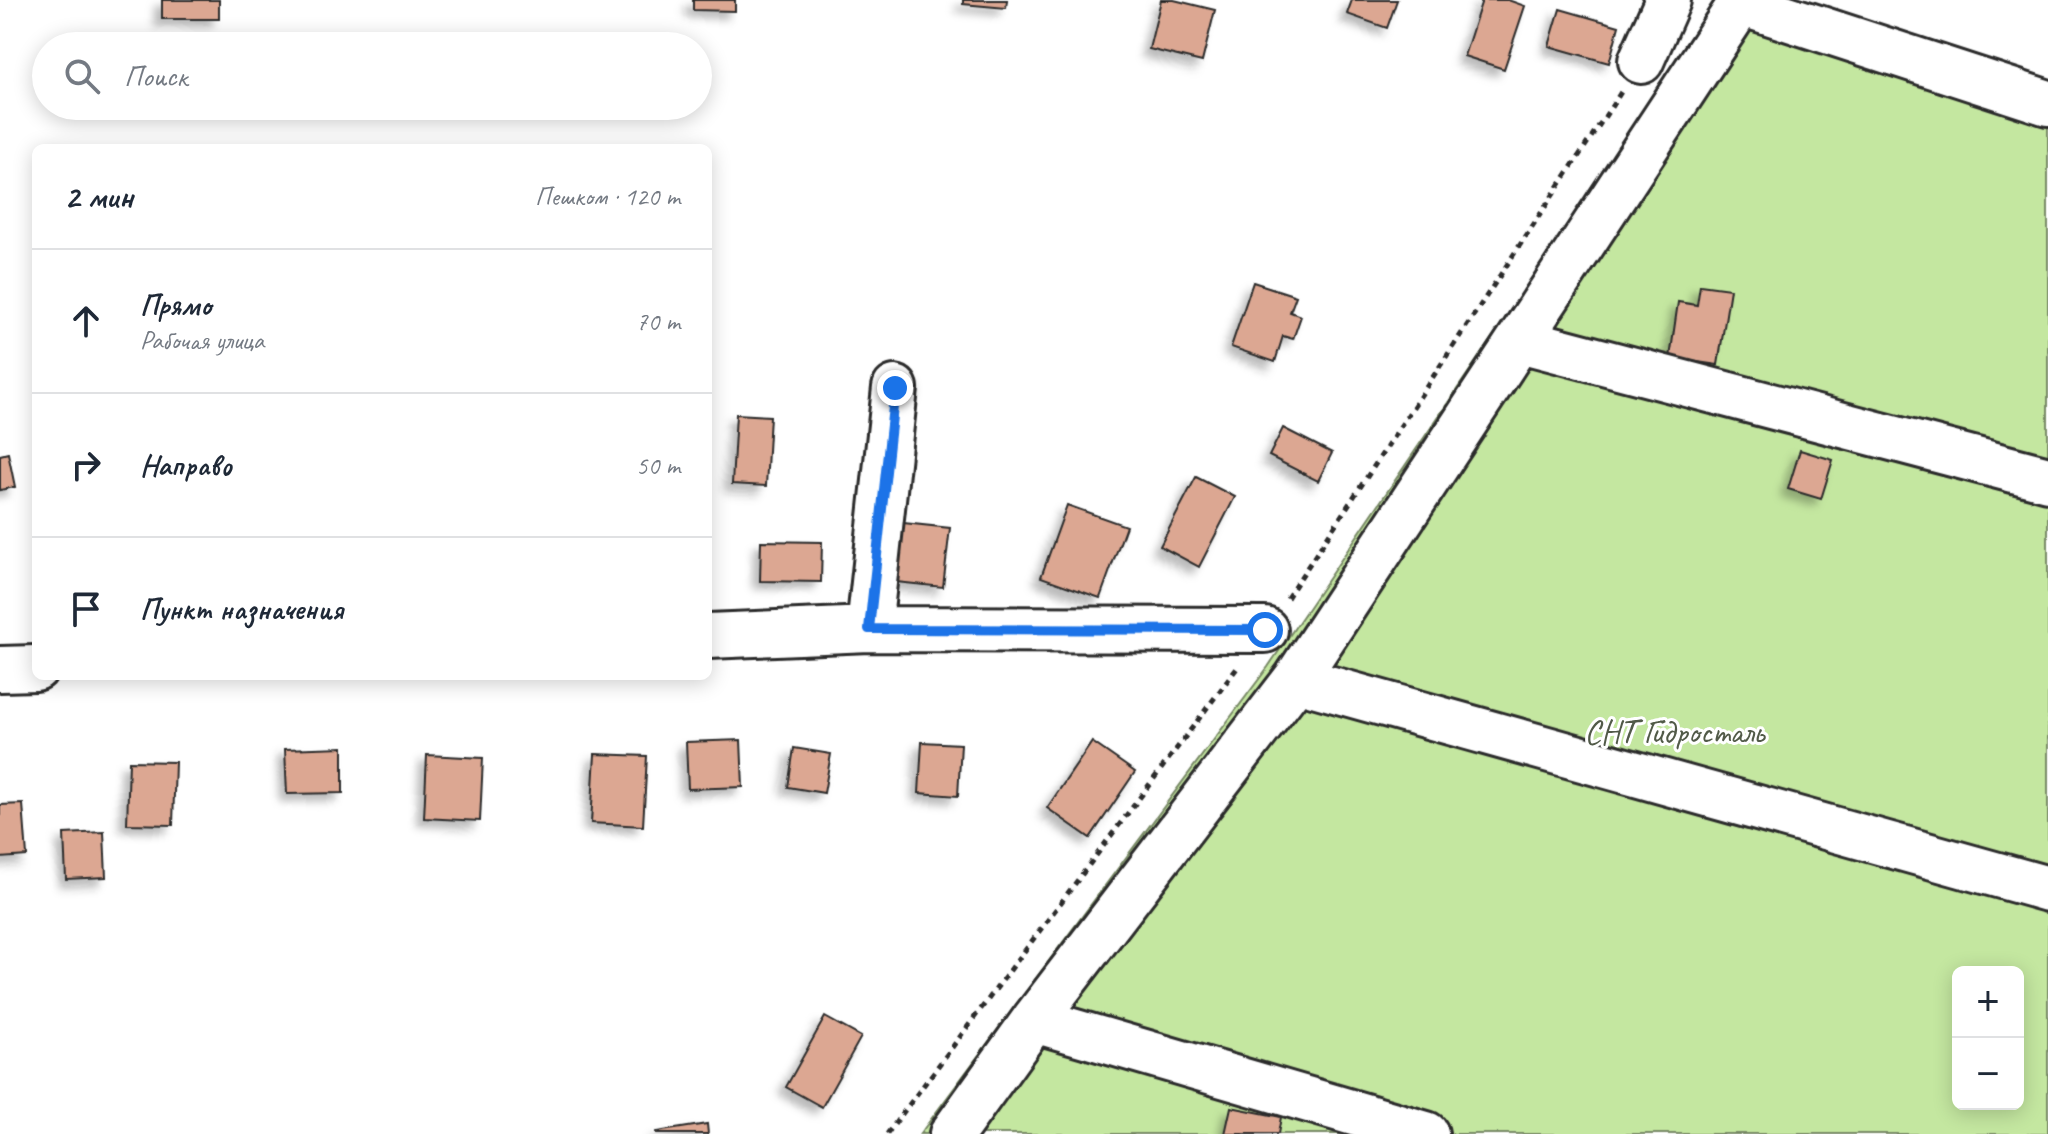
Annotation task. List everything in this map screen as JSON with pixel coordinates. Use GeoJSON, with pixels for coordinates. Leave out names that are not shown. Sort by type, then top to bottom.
{"type":"FeatureCollection","features":[{"type":"Feature","properties":{"kind":"street"},"geometry":{"type":"LineString","coordinates":[[1641,61],[1668,0]]}},
{"type":"Feature","properties":{"kind":"street"},"geometry":{"type":"LineString","coordinates":[[952,1134],[1034,1020],[1296,679],[1741,3],[2048,103]]}},
{"type":"Feature","properties":{"kind":"street"},"geometry":{"type":"LineString","coordinates":[[1520,340],[2048,479]]}},
{"type":"Feature","properties":{"kind":"street"},"geometry":{"type":"LineString","coordinates":[[869,629],[895,388]]}},
{"type":"Feature","properties":{"kind":"street"},"geometry":{"type":"LineString","coordinates":[[712,636],[869,629],[1265,630]]}},
{"type":"Feature","properties":{"kind":"street"},"geometry":{"type":"LineString","coordinates":[[0,669],[32,668]]}},
{"type":"Feature","properties":{"kind":"street"},"geometry":{"type":"LineString","coordinates":[[1296,679],[2048,889]]}},
{"type":"Feature","properties":{"kind":"street"},"geometry":{"type":"LineString","coordinates":[[1034,1020],[1426,1134]]}},
{"type":"Feature","properties":{"kind":"green space","name":"СНТ Гидросталь"},"geometry":{"type":"Polygon","coordinates":[[[1722,0],[2048,85],[2048,1134],[920,1134],[1268,667],[1722,0]]]}},
{"type":"Feature","properties":{"kind":"building"},"geometry":{"type":"Polygon","coordinates":[[[162,0],[219,0],[219,19],[162,19],[162,0]]]}},
{"type":"Feature","properties":{"kind":"building"},"geometry":{"type":"Polygon","coordinates":[[[693,0],[735,0],[735,11],[693,10],[693,0]]]}},
{"type":"Feature","properties":{"kind":"building"},"geometry":{"type":"Polygon","coordinates":[[[963,0],[1007,0],[1006,8],[963,4],[963,0]]]}},
{"type":"Feature","properties":{"kind":"building"},"geometry":{"type":"Polygon","coordinates":[[[1161,0],[1215,10],[1202,62],[1149,49],[1161,0]]]}},
{"type":"Feature","properties":{"kind":"building"},"geometry":{"type":"Polygon","coordinates":[[[1352,0],[1397,0],[1387,28],[1347,14],[1352,0]]]}},
{"type":"Feature","properties":{"kind":"building"},"geometry":{"type":"Polygon","coordinates":[[[1482,0],[1508,0],[1525,6],[1504,69],[1464,56],[1482,0]]]}},
{"type":"Feature","properties":{"kind":"building"},"geometry":{"type":"Polygon","coordinates":[[[1560,9],[1619,26],[1609,63],[1549,46],[1560,9]]]}},
{"type":"Feature","properties":{"kind":"building"},"geometry":{"type":"Polygon","coordinates":[[[1253,282],[1296,296],[1290,312],[1301,316],[1293,339],[1283,336],[1275,362],[1231,347],[1253,282]]]}},
{"type":"Feature","properties":{"kind":"building"},"geometry":{"type":"Polygon","coordinates":[[[1700,285],[1730,289],[1718,365],[1670,358],[1678,302],[1697,305],[1700,285]]]}},
{"type":"Feature","properties":{"kind":"building"},"geometry":{"type":"Polygon","coordinates":[[[736,414],[770,416],[766,486],[732,484],[736,414]]]}},
{"type":"Feature","properties":{"kind":"building"},"geometry":{"type":"Polygon","coordinates":[[[1283,428],[1332,453],[1318,481],[1269,456],[1283,428]]]}},
{"type":"Feature","properties":{"kind":"building"},"geometry":{"type":"Polygon","coordinates":[[[1800,450],[1833,460],[1821,499],[1788,489],[1800,450]]]}},
{"type":"Feature","properties":{"kind":"building"},"geometry":{"type":"Polygon","coordinates":[[[8,453],[15,487],[0,490],[0,455],[8,453]]]}},
{"type":"Feature","properties":{"kind":"building"},"geometry":{"type":"Polygon","coordinates":[[[1196,477],[1235,497],[1199,567],[1160,546],[1196,477]]]}},
{"type":"Feature","properties":{"kind":"building"},"geometry":{"type":"Polygon","coordinates":[[[1067,505],[1126,526],[1100,598],[1041,577],[1067,505]]]}},
{"type":"Feature","properties":{"kind":"building"},"geometry":{"type":"Polygon","coordinates":[[[894,522],[950,528],[943,587],[887,581],[894,522]]]}},
{"type":"Feature","properties":{"kind":"building"},"geometry":{"type":"Polygon","coordinates":[[[761,541],[822,542],[821,582],[760,581],[761,541]]]}},
{"type":"Feature","properties":{"kind":"building"},"geometry":{"type":"Polygon","coordinates":[[[741,740],[743,787],[688,789],[686,742],[741,740]]]}},
{"type":"Feature","properties":{"kind":"building"},"geometry":{"type":"Polygon","coordinates":[[[922,742],[961,744],[958,796],[919,793],[922,742]]]}},
{"type":"Feature","properties":{"kind":"building"},"geometry":{"type":"Polygon","coordinates":[[[1092,742],[1135,772],[1090,838],[1047,808],[1092,742]]]}},
{"type":"Feature","properties":{"kind":"building"},"geometry":{"type":"Polygon","coordinates":[[[343,747],[343,793],[287,794],[285,749],[343,747]]]}},
{"type":"Feature","properties":{"kind":"building"},"geometry":{"type":"Polygon","coordinates":[[[794,748],[831,754],[824,793],[788,787],[794,748]]]}},
{"type":"Feature","properties":{"kind":"building"},"geometry":{"type":"Polygon","coordinates":[[[595,754],[647,756],[643,826],[591,823],[595,754]]]}},
{"type":"Feature","properties":{"kind":"building"},"geometry":{"type":"Polygon","coordinates":[[[427,755],[483,758],[480,821],[424,818],[427,755]]]}},
{"type":"Feature","properties":{"kind":"building"},"geometry":{"type":"Polygon","coordinates":[[[129,761],[175,762],[173,825],[127,824],[129,761]]]}},
{"type":"Feature","properties":{"kind":"building"},"geometry":{"type":"Polygon","coordinates":[[[23,804],[27,856],[0,858],[0,805],[23,804]]]}},
{"type":"Feature","properties":{"kind":"building"},"geometry":{"type":"Polygon","coordinates":[[[104,832],[106,877],[66,879],[64,834],[104,832]]]}},
{"type":"Feature","properties":{"kind":"building"},"geometry":{"type":"Polygon","coordinates":[[[825,1017],[861,1037],[822,1107],[786,1087],[825,1017]]]}},
{"type":"Feature","properties":{"kind":"building"},"geometry":{"type":"Polygon","coordinates":[[[1231,1107],[1281,1117],[1278,1134],[1225,1134],[1231,1107]]]}},
{"type":"Feature","properties":{"kind":"building"},"geometry":{"type":"Polygon","coordinates":[[[707,1124],[708,1134],[656,1134],[656,1132],[707,1124]]]}},
{"type":"Feature","properties":{"kind":"route"},"geometry":{"type":"LineString","coordinates":[[895,388],[869,629],[1265,630]]}}]}
